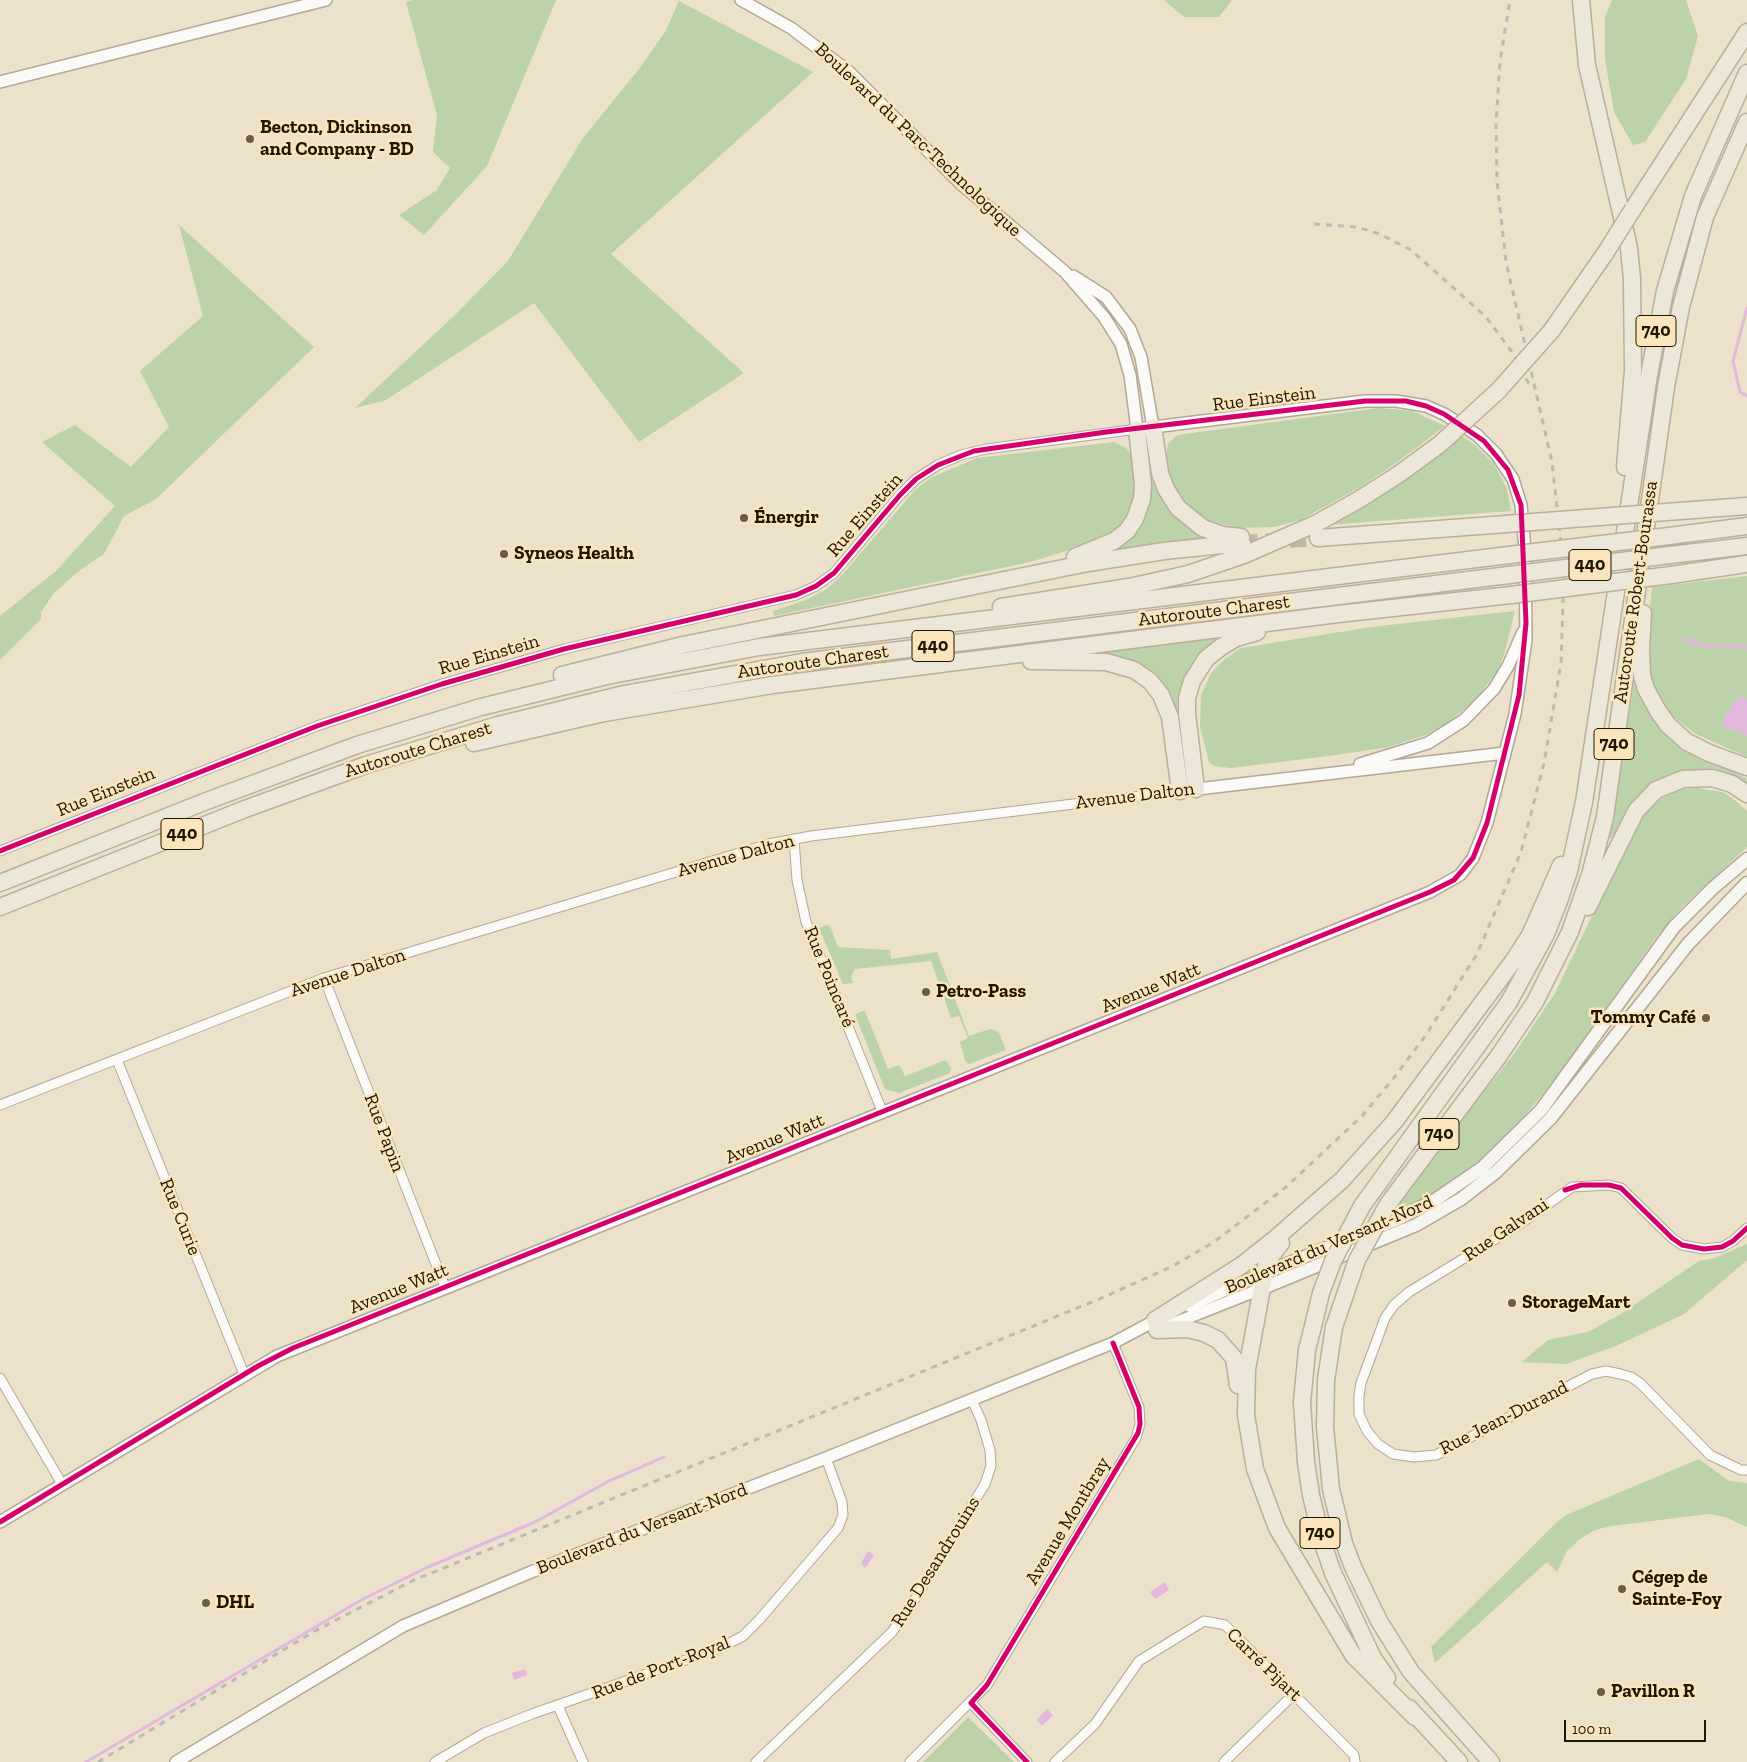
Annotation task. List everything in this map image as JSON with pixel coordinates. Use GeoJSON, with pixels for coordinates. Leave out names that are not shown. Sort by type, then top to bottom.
{"type":"FeatureCollection","features":[{"type":"Feature","properties":{"kind":"highway"},"geometry":{"type":"LineString","coordinates":[[1581,0],[1587,65],[1628,248],[1632,279],[1633,371],[1614,602]]}},
{"type":"Feature","properties":{"kind":"highway"},"geometry":{"type":"LineString","coordinates":[[759,647],[826,632],[1109,591],[1188,574],[1253,552],[1317,523],[1380,487],[1440,444],[1499,390],[1552,330],[1606,252],[1747,32]]}},
{"type":"Feature","properties":{"kind":"highway","name":"Autoroute Robert-Bourassa"},"geometry":{"type":"LineString","coordinates":[[1459,1762],[1416,1717],[1373,1658],[1347,1605],[1322,1541],[1311,1495],[1303,1430],[1304,1375],[1321,1293],[1333,1261],[1362,1206],[1486,1036],[1528,968],[1546,934],[1569,871],[1584,802],[1649,375],[1665,291],[1677,244],[1693,196],[1747,74]]}},
{"type":"Feature","properties":{"kind":"highway","name":"Autoroute Robert-Bourassa"},"geometry":{"type":"LineString","coordinates":[[1491,1762],[1411,1672],[1394,1647],[1363,1592],[1344,1543],[1331,1490],[1325,1427],[1326,1380],[1334,1327],[1357,1260],[1388,1204],[1498,1057],[1542,990],[1570,932],[1590,875],[1605,817],[1666,387],[1681,307],[1705,217],[1747,122]]}},
{"type":"Feature","properties":{"kind":"highway"},"geometry":{"type":"LineString","coordinates":[[1722,182],[1747,143]]}},
{"type":"Feature","properties":{"kind":"highway"},"geometry":{"type":"LineString","coordinates":[[454,714],[529,684],[698,642],[1130,556],[1242,540],[1203,528],[1178,508],[1162,481],[1145,428]]}},
{"type":"Feature","properties":{"kind":"highway"},"geometry":{"type":"LineString","coordinates":[[972,587],[1089,552],[1121,536],[1135,519],[1142,499],[1145,428]]}},
{"type":"Feature","properties":{"kind":"highway"},"geometry":{"type":"LineString","coordinates":[[1651,489],[1641,638],[1642,676],[1650,697],[1668,724],[1687,742],[1747,774]]}},
{"type":"Feature","properties":{"kind":"highway"},"geometry":{"type":"LineString","coordinates":[[1318,538],[1745,506]]}},
{"type":"Feature","properties":{"kind":"highway","name":"Autoroute Charest"},"geometry":{"type":"LineString","coordinates":[[0,883],[356,745],[454,714],[583,681],[759,647],[1747,526]]}},
{"type":"Feature","properties":{"kind":"highway","name":"Autoroute Charest"},"geometry":{"type":"LineString","coordinates":[[0,907],[253,806],[366,764],[531,716],[624,694],[726,674],[879,652],[1747,546]]}},
{"type":"Feature","properties":{"kind":"highway"},"geometry":{"type":"LineString","coordinates":[[1188,790],[1187,698],[1196,673],[1206,659],[1228,642],[1258,632],[1382,611],[1747,564]]}},
{"type":"Feature","properties":{"kind":"highway"},"geometry":{"type":"LineString","coordinates":[[1671,575],[1747,569]]}},
{"type":"Feature","properties":{"kind":"highway"},"geometry":{"type":"LineString","coordinates":[[366,764],[450,750],[531,729],[648,705],[773,685],[1338,614],[1382,611]]}},
{"type":"Feature","properties":{"kind":"highway"},"geometry":{"type":"LineString","coordinates":[[889,670],[1062,660],[1106,662],[1126,667],[1150,681],[1161,695],[1167,708],[1188,790]]}},
{"type":"Feature","properties":{"kind":"highway"},"geometry":{"type":"LineString","coordinates":[[1709,753],[1747,767]]}},
{"type":"Feature","properties":{"kind":"highway"},"geometry":{"type":"LineString","coordinates":[[1542,990],[1568,945],[1636,811],[1649,796],[1674,782],[1700,777],[1724,780],[1747,794]]}},
{"type":"Feature","properties":{"kind":"highway"},"geometry":{"type":"LineString","coordinates":[[1255,1469],[1248,1430],[1246,1382],[1250,1344],[1271,1253],[1394,1122],[1514,960],[1530,935],[1556,878],[1584,802]]}},
{"type":"Feature","properties":{"kind":"highway"},"geometry":{"type":"LineString","coordinates":[[1156,1325],[1254,1256],[1323,1198]]}},
{"type":"Feature","properties":{"kind":"highway"},"geometry":{"type":"LineString","coordinates":[[1156,1325],[1204,1333],[1218,1340],[1231,1353],[1237,1370],[1242,1436],[1277,1528],[1353,1655],[1416,1717]]}},
{"type":"Feature","properties":{"kind":"highway"},"geometry":{"type":"LineString","coordinates":[[1450,1716],[1502,1762]]}},
{"type":"Feature","properties":{"kind":"main road","name":"Boulevard du Versant-Nord"},"geometry":{"type":"LineString","coordinates":[[1264,1281],[1404,1216],[1441,1196],[1482,1168],[1541,1110],[1674,927],[1713,888],[1747,859]]}},
{"type":"Feature","properties":{"kind":"main road","name":"Boulevard du Versant-Nord"},"geometry":{"type":"LineString","coordinates":[[1264,1281],[1416,1225],[1453,1204],[1496,1172],[1550,1119],[1688,944],[1747,883]]}},
{"type":"Feature","properties":{"kind":"main road"},"geometry":{"type":"LineString","coordinates":[[1729,900],[1747,888]]}},
{"type":"Feature","properties":{"kind":"street"},"geometry":{"type":"LineString","coordinates":[[0,82],[326,0]]}},
{"type":"Feature","properties":{"kind":"street","name":"Boulevard du Parc-Technologique"},"geometry":{"type":"LineString","coordinates":[[741,0],[791,28],[848,71],[961,184],[1065,272],[1104,317],[1121,344],[1145,428]]}},
{"type":"Feature","properties":{"kind":"street","name":"Rue Einstein"},"geometry":{"type":"LineString","coordinates":[[0,851],[277,741],[442,684],[564,649],[796,595],[816,586],[834,573],[900,495],[916,479],[938,465],[961,455],[986,449],[1145,428],[1381,400],[1415,403],[1444,414],[1484,441],[1496,454],[1513,479],[1521,505],[1523,520],[1526,623],[1519,695],[1505,753]]}},
{"type":"Feature","properties":{"kind":"street"},"geometry":{"type":"LineString","coordinates":[[1326,774],[1415,748],[1453,729],[1474,711],[1494,689],[1511,660],[1526,623]]}},
{"type":"Feature","properties":{"kind":"street","name":"Avenue Dalton"},"geometry":{"type":"LineString","coordinates":[[0,1105],[324,978],[753,849],[794,839],[1505,753]]}},
{"type":"Feature","properties":{"kind":"street","name":"Avenue Watt"},"geometry":{"type":"LineString","coordinates":[[0,1522],[244,1374],[293,1348],[1447,884],[1460,875],[1475,854],[1487,823],[1505,753]]}},
{"type":"Feature","properties":{"kind":"street","name":"Rue Poincaré"},"geometry":{"type":"LineString","coordinates":[[794,839],[797,880],[806,922],[882,1111]]}},
{"type":"Feature","properties":{"kind":"street","name":"Rue Papin"},"geometry":{"type":"LineString","coordinates":[[324,978],[445,1287]]}},
{"type":"Feature","properties":{"kind":"street","name":"Rue Curie"},"geometry":{"type":"LineString","coordinates":[[117,1060],[244,1374]]}},
{"type":"Feature","properties":{"kind":"street","name":"Rue Galvani"},"geometry":{"type":"LineString","coordinates":[[1394,1305],[1409,1292],[1520,1224],[1572,1187],[1608,1184],[1621,1188],[1672,1238],[1682,1245],[1704,1249],[1716,1248],[1733,1241],[1747,1228]]}},
{"type":"Feature","properties":{"kind":"street","name":"Boulevard du Versant-Nord"},"geometry":{"type":"LineString","coordinates":[[176,1762],[403,1626],[530,1572],[826,1458],[1264,1281]]}},
{"type":"Feature","properties":{"kind":"street","name":"Rue Jean-Durand"},"geometry":{"type":"LineString","coordinates":[[1394,1305],[1385,1318],[1361,1383],[1359,1396],[1359,1414],[1367,1431],[1378,1444],[1393,1454],[1414,1457],[1436,1455],[1592,1374],[1606,1371],[1631,1376],[1640,1382],[1710,1455],[1740,1470],[1747,1470]]}},
{"type":"Feature","properties":{"kind":"street","name":"Avenue Montbray"},"geometry":{"type":"LineString","coordinates":[[910,1762],[987,1685],[1138,1434],[1139,1407],[1113,1343]]}},
{"type":"Feature","properties":{"kind":"street"},"geometry":{"type":"LineString","coordinates":[[0,1378],[62,1484]]}},
{"type":"Feature","properties":{"kind":"street","name":"Rue Desandrouins"},"geometry":{"type":"LineString","coordinates":[[756,1762],[892,1632],[915,1599],[985,1484],[991,1466],[990,1450],[981,1420],[972,1400]]}},
{"type":"Feature","properties":{"kind":"street","name":"Rue de Port-Royal"},"geometry":{"type":"LineString","coordinates":[[435,1762],[484,1733],[720,1648],[743,1636],[838,1528],[843,1515],[842,1502],[826,1458]]}},
{"type":"Feature","properties":{"kind":"street","name":"Carré Pijart"},"geometry":{"type":"LineString","coordinates":[[1055,1762],[1095,1724],[1139,1661],[1204,1621],[1226,1625],[1354,1755],[1355,1762]]}},
{"type":"Feature","properties":{"kind":"street"},"geometry":{"type":"LineString","coordinates":[[1224,1762],[1294,1694]]}},
{"type":"Feature","properties":{"kind":"street"},"geometry":{"type":"LineString","coordinates":[[971,1703],[1027,1762]]}},
{"type":"Feature","properties":{"kind":"street"},"geometry":{"type":"LineString","coordinates":[[558,1706],[584,1762]]}},
{"type":"Feature","properties":{"kind":"green space"},"geometry":{"type":"Polygon","coordinates":[[[412,0],[556,0],[487,166],[424,235],[399,215],[437,190],[450,168],[433,152],[437,115],[406,2],[412,0]]]}},
{"type":"Feature","properties":{"kind":"green space"},"geometry":{"type":"Polygon","coordinates":[[[1164,0],[1232,0],[1219,17],[1184,17],[1164,0]]]}},
{"type":"Feature","properties":{"kind":"green space"},"geometry":{"type":"Polygon","coordinates":[[[1612,0],[1686,0],[1698,36],[1686,79],[1645,142],[1633,145],[1614,112],[1605,59],[1605,17],[1612,0]]]}},
{"type":"Feature","properties":{"kind":"green space"},"geometry":{"type":"Polygon","coordinates":[[[679,1],[813,72],[611,254],[744,373],[639,442],[534,303],[386,400],[355,408],[454,316],[508,261],[583,138],[639,69],[665,32],[679,1]]]}},
{"type":"Feature","properties":{"kind":"green space"},"geometry":{"type":"Polygon","coordinates":[[[179,225],[314,347],[156,499],[124,516],[104,554],[80,570],[54,593],[41,612],[41,619],[0,660],[0,616],[56,571],[115,506],[42,442],[75,425],[131,467],[169,427],[140,371],[203,316],[179,225]]]}},
{"type":"Feature","properties":{"kind":"green space"},"geometry":{"type":"Polygon","coordinates":[[[1379,408],[1412,411],[1445,426],[1359,488],[1300,520],[1274,527],[1238,528],[1206,520],[1183,502],[1169,479],[1166,454],[1168,444],[1177,435],[1379,408]]]}},
{"type":"Feature","properties":{"kind":"green space"},"geometry":{"type":"Polygon","coordinates":[[[1460,435],[1474,444],[1494,464],[1507,489],[1511,511],[1328,525],[1460,435]]]}},
{"type":"Feature","properties":{"kind":"green space"},"geometry":{"type":"Polygon","coordinates":[[[1114,442],[1126,448],[1133,456],[1136,488],[1130,512],[1112,534],[1098,541],[1030,562],[774,616],[773,611],[806,600],[827,589],[843,574],[915,490],[932,477],[977,458],[1114,442]]]}},
{"type":"Feature","properties":{"kind":"green space"},"geometry":{"type":"Polygon","coordinates":[[[1154,481],[1169,509],[1184,524],[1200,534],[1200,539],[1120,550],[1118,545],[1149,482],[1154,481]]]}},
{"type":"Feature","properties":{"kind":"green space"},"geometry":{"type":"Polygon","coordinates":[[[1747,576],[1747,699],[1738,697],[1721,724],[1747,736],[1747,757],[1696,734],[1667,712],[1650,679],[1647,635],[1652,587],[1747,576]]]}},
{"type":"Feature","properties":{"kind":"green space"},"geometry":{"type":"Polygon","coordinates":[[[1515,611],[1504,655],[1496,673],[1475,700],[1449,722],[1428,734],[1389,747],[1329,756],[1231,768],[1214,766],[1209,762],[1200,727],[1201,695],[1211,673],[1225,659],[1241,648],[1371,627],[1515,611]]]}},
{"type":"Feature","properties":{"kind":"green space"},"geometry":{"type":"Polygon","coordinates":[[[1221,636],[1222,639],[1210,647],[1182,724],[1179,725],[1170,698],[1101,656],[1100,651],[1221,636]]]}},
{"type":"Feature","properties":{"kind":"green space"},"geometry":{"type":"Polygon","coordinates":[[[1634,682],[1639,682],[1640,690],[1725,767],[1747,779],[1747,785],[1738,779],[1647,789],[1627,810],[1613,840],[1609,838],[1634,682]]]}},
{"type":"Feature","properties":{"kind":"green space"},"geometry":{"type":"Polygon","coordinates":[[[1697,788],[1722,792],[1747,811],[1747,847],[1683,906],[1658,935],[1549,1087],[1507,1136],[1463,1174],[1395,1213],[1393,1211],[1415,1178],[1514,1054],[1554,995],[1638,820],[1662,798],[1683,789],[1697,788]]]}},
{"type":"Feature","properties":{"kind":"green space"},"geometry":{"type":"Polygon","coordinates":[[[826,925],[830,926],[838,947],[890,950],[891,959],[937,952],[969,1036],[990,1029],[995,1030],[999,1033],[1006,1050],[969,1064],[965,1061],[960,1042],[968,1038],[959,1016],[951,1018],[931,961],[855,969],[851,977],[853,983],[843,984],[819,928],[826,925]]]}},
{"type":"Feature","properties":{"kind":"green space"},"geometry":{"type":"Polygon","coordinates":[[[865,1011],[888,1069],[899,1065],[905,1076],[946,1060],[951,1069],[950,1073],[899,1093],[885,1089],[855,1015],[865,1011]]]}},
{"type":"Feature","properties":{"kind":"green space"},"geometry":{"type":"Polygon","coordinates":[[[1747,1244],[1747,1260],[1684,1314],[1616,1346],[1566,1364],[1522,1362],[1548,1340],[1588,1332],[1619,1315],[1699,1261],[1715,1258],[1747,1244]]]}},
{"type":"Feature","properties":{"kind":"green space"},"geometry":{"type":"Polygon","coordinates":[[[1699,1459],[1729,1481],[1747,1483],[1747,1527],[1725,1517],[1709,1514],[1611,1526],[1595,1530],[1580,1539],[1567,1551],[1557,1572],[1547,1562],[1435,1663],[1431,1647],[1566,1515],[1699,1459]]]}},
{"type":"Feature","properties":{"kind":"green space"},"geometry":{"type":"Polygon","coordinates":[[[968,1717],[1014,1762],[923,1762],[968,1717]]]}},
{"type":"Feature","properties":{"kind":"shaded area"},"geometry":{"type":"Polygon","coordinates":[[[1738,697],[1747,699],[1747,736],[1721,724],[1738,697]]]}},
{"type":"Feature","properties":{"kind":"shaded area"},"geometry":{"type":"Polygon","coordinates":[[[868,1551],[874,1555],[866,1567],[864,1567],[861,1563],[868,1551]]]}},
{"type":"Feature","properties":{"kind":"shaded area"},"geometry":{"type":"Polygon","coordinates":[[[1165,1582],[1169,1590],[1155,1599],[1150,1592],[1165,1582]]]}},
{"type":"Feature","properties":{"kind":"shaded area"},"geometry":{"type":"Polygon","coordinates":[[[525,1669],[527,1675],[514,1680],[512,1673],[525,1669]]]}},
{"type":"Feature","properties":{"kind":"shaded area"},"geometry":{"type":"Polygon","coordinates":[[[1047,1709],[1053,1715],[1042,1726],[1037,1720],[1047,1709]]]}},
{"type":"Feature","properties":{"kind":"waterway"},"geometry":{"type":"LineString","coordinates":[[1747,308],[1733,361],[1740,392],[1747,396]]}},
{"type":"Feature","properties":{"kind":"waterway"},"geometry":{"type":"LineString","coordinates":[[1683,639],[1708,646],[1747,647]]}},
{"type":"Feature","properties":{"kind":"waterway"},"geometry":{"type":"LineString","coordinates":[[86,1762],[363,1599],[428,1567],[535,1522],[607,1482],[664,1457]]}},
{"type":"Feature","properties":{"kind":"tunnel"},"geometry":{"type":"LineString","coordinates":[[1242,543],[1318,538]]}},
{"type":"Feature","properties":{"kind":"railway"},"geometry":{"type":"LineString","coordinates":[[98,1762],[313,1632],[412,1581],[1104,1297],[1173,1266],[1214,1242],[1286,1187],[1362,1116],[1393,1079],[1426,1035],[1477,954],[1521,852],[1544,763],[1561,663],[1564,573],[1552,462],[1506,262],[1497,181],[1496,124],[1500,61],[1510,0]]}},
{"type":"Feature","properties":{"kind":"railway"},"geometry":{"type":"LineString","coordinates":[[1314,224],[1357,227],[1380,234],[1411,250],[1486,317],[1512,352],[1530,386]]}},
{"type":"Feature","properties":{"kind":"cycle path"},"geometry":{"type":"LineString","coordinates":[[0,851],[317,726],[442,684],[564,649],[796,595],[816,586],[834,573],[900,495],[916,479],[938,465],[974,451],[1106,432],[1365,401],[1406,401],[1426,406],[1444,414],[1484,441],[1508,470],[1521,505],[1526,623],[1519,695],[1487,823],[1473,858],[1454,880],[1430,892],[293,1348],[258,1366],[0,1522]]}},
{"type":"Feature","properties":{"kind":"cycle path"},"geometry":{"type":"LineString","coordinates":[[1565,1190],[1581,1185],[1609,1185],[1621,1188],[1672,1238],[1682,1245],[1704,1249],[1722,1247],[1733,1241],[1747,1228]]}},
{"type":"Feature","properties":{"kind":"cycle path"},"geometry":{"type":"LineString","coordinates":[[1027,1762],[971,1703],[987,1685],[1138,1433],[1140,1424],[1139,1407],[1113,1343]]}},
{"type":"Feature","properties":{"kind":"place","name":"Becton, Dickinson and Company - BD"},"geometry":{"type":"Point","coordinates":[250,139]}},
{"type":"Feature","properties":{"kind":"place","name":"Énergir"},"geometry":{"type":"Point","coordinates":[744,518]}},
{"type":"Feature","properties":{"kind":"place","name":"Syneos Health"},"geometry":{"type":"Point","coordinates":[504,554]}},
{"type":"Feature","properties":{"kind":"place","name":"Petro-Pass"},"geometry":{"type":"Point","coordinates":[926,992]}},
{"type":"Feature","properties":{"kind":"place","name":"Tommy Café"},"geometry":{"type":"Point","coordinates":[1706,1018]}},
{"type":"Feature","properties":{"kind":"place","name":"StorageMart"},"geometry":{"type":"Point","coordinates":[1512,1303]}},
{"type":"Feature","properties":{"kind":"place","name":"Cégep de Sainte-Foy"},"geometry":{"type":"Point","coordinates":[1622,1589]}},
{"type":"Feature","properties":{"kind":"place","name":"DHL"},"geometry":{"type":"Point","coordinates":[206,1603]}},
{"type":"Feature","properties":{"kind":"place","name":"Pavillon R"},"geometry":{"type":"Point","coordinates":[1601,1692]}}]}
